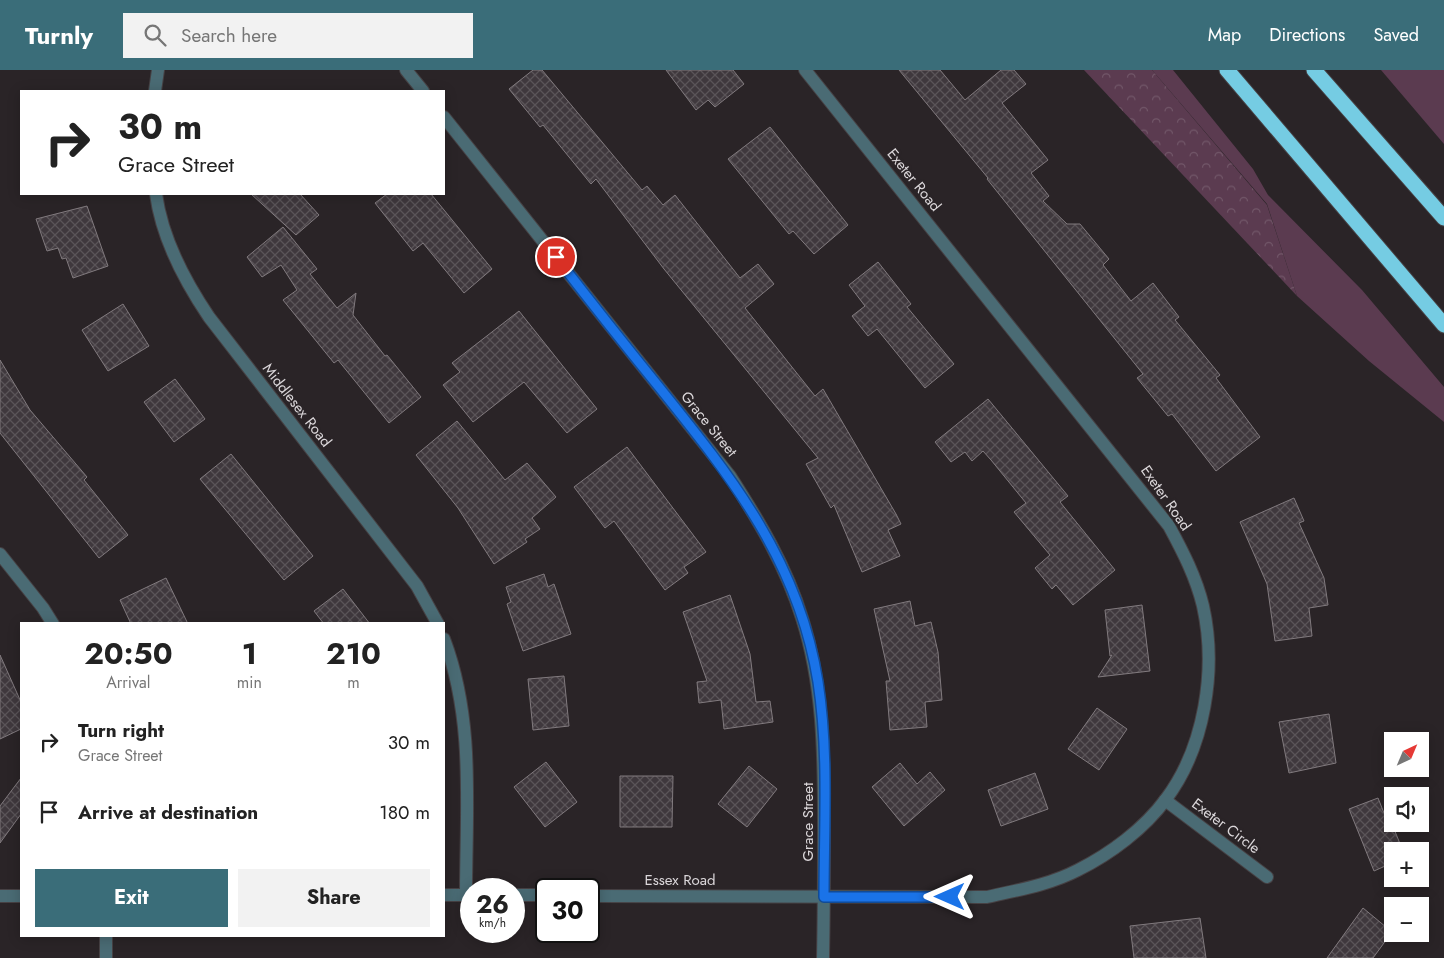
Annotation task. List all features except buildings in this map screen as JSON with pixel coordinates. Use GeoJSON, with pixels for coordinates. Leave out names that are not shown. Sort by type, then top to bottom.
{"type":"FeatureCollection","features":[{"type":"Feature","properties":{"kind":"highway"},"geometry":{"type":"LineString","coordinates":[[1227,70],[1444,325]]}},
{"type":"Feature","properties":{"kind":"highway"},"geometry":{"type":"LineString","coordinates":[[1314,70],[1444,218]]}},
{"type":"Feature","properties":{"kind":"street"},"geometry":{"type":"LineString","coordinates":[[155,90],[158,70]]}},
{"type":"Feature","properties":{"kind":"street"},"geometry":{"type":"LineString","coordinates":[[406,70],[422,90]]}},
{"type":"Feature","properties":{"kind":"street","name":"Exeter Road"},"geometry":{"type":"LineString","coordinates":[[770,897],[987,897],[1042,885],[1077,870],[1110,851],[1140,828],[1165,800],[1192,748],[1204,708],[1208,675],[1208,640],[1203,606],[1190,564],[1169,526],[805,70]]}},
{"type":"Feature","properties":{"kind":"street","name":"Grace Street"},"geometry":{"type":"LineString","coordinates":[[445,118],[730,476],[764,530],[782,564],[803,618],[818,680],[824,729],[824,958]]}},
{"type":"Feature","properties":{"kind":"street","name":"Middlesex Road"},"geometry":{"type":"LineString","coordinates":[[156,195],[168,242],[186,284],[208,318],[417,586],[437,622]]}},
{"type":"Feature","properties":{"kind":"street"},"geometry":{"type":"LineString","coordinates":[[0,554],[43,608],[52,622]]}},
{"type":"Feature","properties":{"kind":"street"},"geometry":{"type":"LineString","coordinates":[[445,642],[454,665],[463,708],[467,752],[469,878]]}},
{"type":"Feature","properties":{"kind":"street","name":"Exeter Circle"},"geometry":{"type":"LineString","coordinates":[[1165,800],[1267,877]]}},
{"type":"Feature","properties":{"kind":"street"},"geometry":{"type":"LineString","coordinates":[[445,895],[460,895]]}},
{"type":"Feature","properties":{"kind":"street"},"geometry":{"type":"LineString","coordinates":[[0,896],[20,896]]}},
{"type":"Feature","properties":{"kind":"street","name":"Essex Road"},"geometry":{"type":"LineString","coordinates":[[600,896],[770,897]]}},
{"type":"Feature","properties":{"kind":"street"},"geometry":{"type":"LineString","coordinates":[[106,937],[106,958]]}},
{"type":"Feature","properties":{"kind":"green space"},"geometry":{"type":"Polygon","coordinates":[[[1084,70],[1152,70],[1267,205],[1297,296],[1084,70]]]}},
{"type":"Feature","properties":{"kind":"green space"},"geometry":{"type":"Polygon","coordinates":[[[1152,70],[1173,70],[1253,169],[1268,195],[1362,290],[1444,387],[1444,422],[1369,361],[1297,296],[1267,204],[1152,70]]]}},
{"type":"Feature","properties":{"kind":"green space"},"geometry":{"type":"Polygon","coordinates":[[[1381,70],[1444,70],[1444,144],[1381,70]]]}},
{"type":"Feature","properties":{"kind":"route"},"geometry":{"type":"LineString","coordinates":[[556,257],[730,476],[764,530],[786,573],[803,618],[818,680],[824,729],[824,897],[950,897]]}}]}
